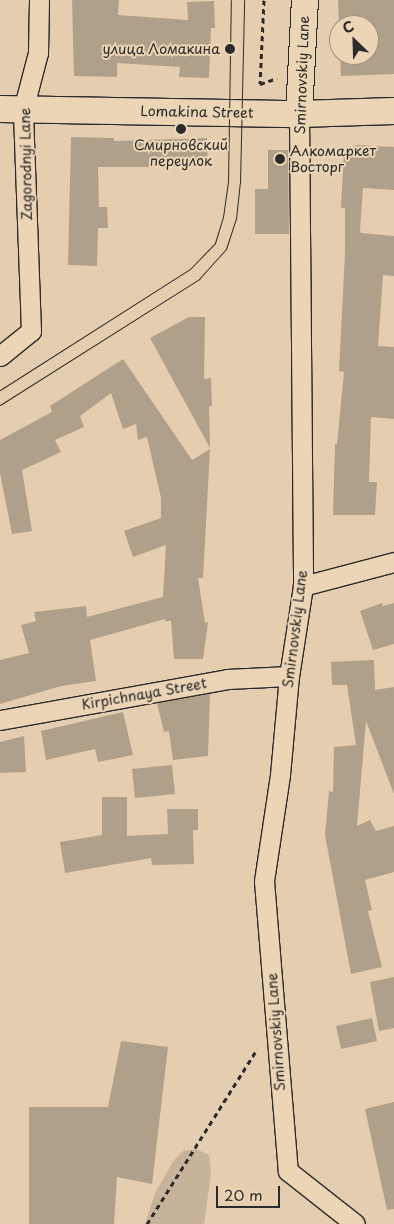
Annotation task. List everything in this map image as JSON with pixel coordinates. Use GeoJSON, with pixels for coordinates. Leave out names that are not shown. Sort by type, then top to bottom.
{"type":"FeatureCollection","features":[{"type":"Feature","properties":{"kind":"main road","name":"Smirnovskiy Lane"},"geometry":{"type":"LineString","coordinates":[[299,114],[305,0]]}},
{"type":"Feature","properties":{"kind":"main road","name":"Lomakina Street"},"geometry":{"type":"LineString","coordinates":[[12,109],[299,114],[394,111]]}},
{"type":"Feature","properties":{"kind":"street","name":"Zagorodnyi Lane"},"geometry":{"type":"LineString","coordinates":[[0,356],[31,330],[12,109],[38,53],[39,0]]}},
{"type":"Feature","properties":{"kind":"street","name":"Smirnovskiy Lane"},"geometry":{"type":"LineString","coordinates":[[299,114],[303,586],[289,676],[280,775],[264,881],[288,1171],[355,1224]]}},
{"type":"Feature","properties":{"kind":"street"},"geometry":{"type":"LineString","coordinates":[[303,586],[394,562]]}},
{"type":"Feature","properties":{"kind":"street","name":"Kirpichnaya Street"},"geometry":{"type":"LineString","coordinates":[[0,720],[228,679],[289,676]]}},
{"type":"Feature","properties":{"kind":"path"},"geometry":{"type":"LineString","coordinates":[[264,0],[260,84],[302,70]]}},
{"type":"Feature","properties":{"kind":"path"},"geometry":{"type":"LineString","coordinates":[[147,1224],[230,1096],[275,1018]]}},
{"type":"Feature","properties":{"kind":"shaded area"},"geometry":{"type":"Polygon","coordinates":[[[196,1149],[209,1155],[211,1174],[204,1224],[145,1224],[155,1193],[174,1160],[183,1151],[196,1149]]]}},
{"type":"Feature","properties":{"kind":"building"},"geometry":{"type":"Polygon","coordinates":[[[72,0],[119,0],[118,15],[188,20],[187,2],[214,1],[215,28],[211,28],[209,78],[179,77],[180,67],[117,63],[117,77],[74,76],[72,0]]]}},
{"type":"Feature","properties":{"kind":"building"},"geometry":{"type":"Polygon","coordinates":[[[338,0],[394,0],[394,74],[341,76],[340,65],[379,65],[379,15],[339,15],[338,0]]]}},
{"type":"Feature","properties":{"kind":"building"},"geometry":{"type":"Polygon","coordinates":[[[71,137],[114,138],[114,141],[207,138],[208,167],[98,167],[99,207],[107,207],[108,228],[98,228],[97,266],[68,265],[71,137]]]}},
{"type":"Feature","properties":{"kind":"building"},"geometry":{"type":"Polygon","coordinates":[[[356,145],[394,147],[394,190],[363,188],[360,231],[361,233],[394,236],[394,276],[383,275],[378,346],[394,347],[394,419],[371,417],[369,482],[377,482],[375,515],[333,515],[335,444],[337,444],[344,372],[339,371],[345,253],[345,208],[341,208],[344,153],[356,145]]]}},
{"type":"Feature","properties":{"kind":"building"},"geometry":{"type":"Polygon","coordinates":[[[268,150],[288,150],[289,234],[255,234],[255,189],[268,189],[268,150]]]}},
{"type":"Feature","properties":{"kind":"building"},"geometry":{"type":"Polygon","coordinates":[[[189,317],[205,317],[204,379],[211,378],[212,406],[209,406],[210,448],[150,338],[189,317]]]}},
{"type":"Feature","properties":{"kind":"building"},"geometry":{"type":"Polygon","coordinates":[[[123,359],[192,460],[210,449],[203,578],[198,578],[205,623],[208,622],[203,659],[174,659],[171,621],[165,621],[165,619],[90,640],[96,681],[61,686],[0,704],[0,660],[29,653],[21,625],[36,621],[34,612],[86,606],[87,617],[163,597],[166,545],[133,557],[124,531],[161,518],[161,498],[147,437],[138,440],[136,424],[123,429],[111,393],[80,416],[84,427],[55,440],[61,452],[22,470],[32,531],[12,534],[0,473],[0,440],[52,412],[50,406],[123,359]]]}},
{"type":"Feature","properties":{"kind":"building"},"geometry":{"type":"Polygon","coordinates":[[[382,603],[383,606],[394,603],[394,644],[373,650],[360,611],[382,603]]]}},
{"type":"Feature","properties":{"kind":"building"},"geometry":{"type":"Polygon","coordinates":[[[374,660],[375,690],[394,687],[394,794],[366,721],[357,826],[370,820],[376,831],[394,826],[394,872],[365,880],[372,910],[368,911],[382,967],[351,974],[325,835],[329,791],[333,792],[334,747],[356,745],[347,685],[332,685],[331,662],[374,660]]]}},
{"type":"Feature","properties":{"kind":"building"},"geometry":{"type":"Polygon","coordinates":[[[210,694],[208,756],[173,760],[169,731],[164,732],[157,703],[210,694]]]}},
{"type":"Feature","properties":{"kind":"building"},"geometry":{"type":"Polygon","coordinates":[[[123,712],[133,755],[98,762],[95,749],[46,760],[41,731],[123,712]]]}},
{"type":"Feature","properties":{"kind":"building"},"geometry":{"type":"Polygon","coordinates":[[[24,736],[26,772],[0,773],[0,742],[24,736]]]}},
{"type":"Feature","properties":{"kind":"building"},"geometry":{"type":"Polygon","coordinates":[[[172,765],[175,794],[135,798],[132,769],[172,765]]]}},
{"type":"Feature","properties":{"kind":"building"},"geometry":{"type":"Polygon","coordinates":[[[102,797],[127,797],[127,836],[168,834],[167,809],[198,809],[198,830],[193,830],[194,864],[152,865],[151,858],[65,873],[60,842],[102,835],[102,797]]]}},
{"type":"Feature","properties":{"kind":"building"},"geometry":{"type":"Polygon","coordinates":[[[394,977],[394,1028],[379,1031],[370,982],[394,977]]]}},
{"type":"Feature","properties":{"kind":"building"},"geometry":{"type":"Polygon","coordinates":[[[372,1018],[377,1041],[341,1049],[336,1026],[372,1018]]]}},
{"type":"Feature","properties":{"kind":"building"},"geometry":{"type":"Polygon","coordinates":[[[121,1041],[168,1047],[152,1184],[117,1177],[114,1224],[29,1224],[29,1107],[108,1107],[121,1041]]]}},
{"type":"Feature","properties":{"kind":"building"},"geometry":{"type":"Polygon","coordinates":[[[394,1102],[394,1209],[387,1210],[365,1109],[394,1102]]]}},
{"type":"Feature","properties":{"kind":"tram line"},"geometry":{"type":"LineString","coordinates":[[0,390],[190,269],[215,243],[223,217],[228,182],[231,0]]}},
{"type":"Feature","properties":{"kind":"tram line"},"geometry":{"type":"LineString","coordinates":[[0,405],[199,279],[226,249],[236,219],[240,183],[244,0]]}},
{"type":"Feature","properties":{"kind":"place","name":"улица Ломакина"},"geometry":{"type":"Point","coordinates":[230,49]}},
{"type":"Feature","properties":{"kind":"place","name":"Смирновский переулок"},"geometry":{"type":"Point","coordinates":[181,129]}},
{"type":"Feature","properties":{"kind":"place","name":"Алкомаркет Восторг"},"geometry":{"type":"Point","coordinates":[280,159]}}]}
